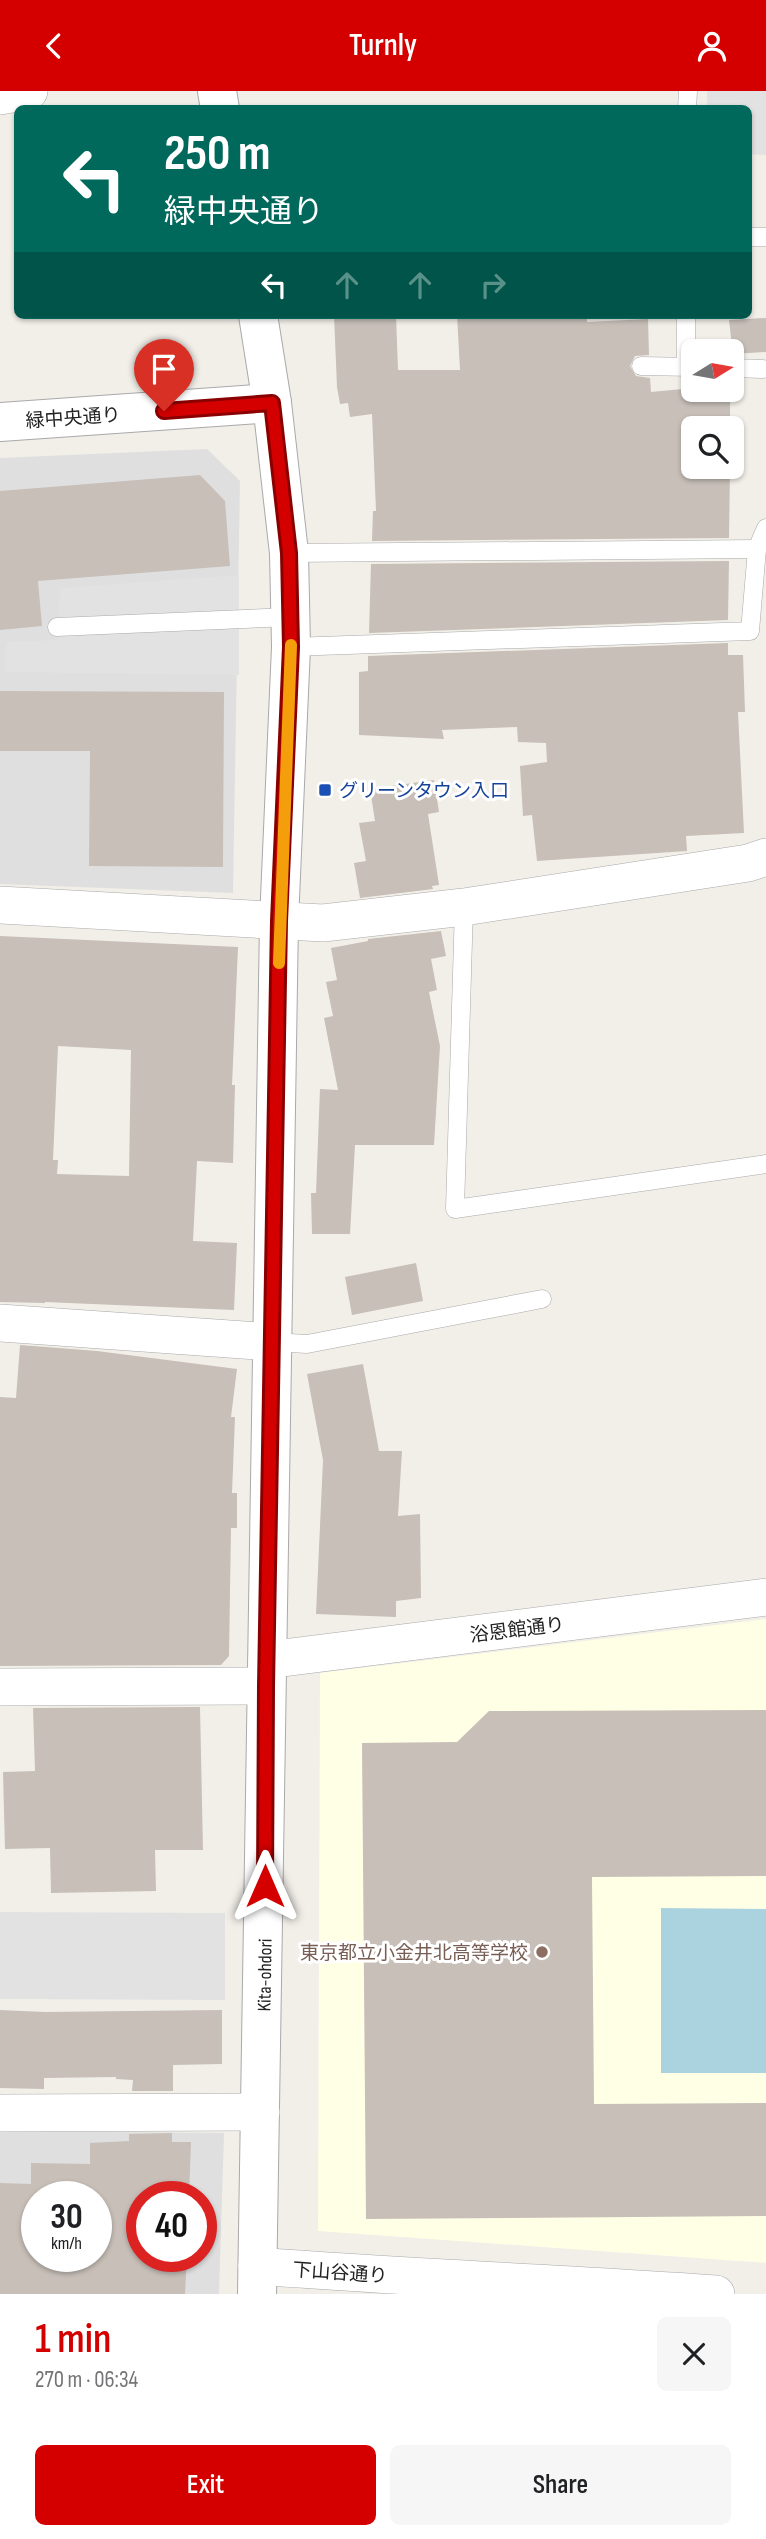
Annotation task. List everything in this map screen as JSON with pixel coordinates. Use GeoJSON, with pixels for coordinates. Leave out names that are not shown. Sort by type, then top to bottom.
{"type":"FeatureCollection","features":[{"type":"Feature","properties":{"kind":"street"},"geometry":{"type":"LineString","coordinates":[[0,96],[29,91]]}},
{"type":"Feature","properties":{"kind":"street","name":"Kita-ohdori"},"geometry":{"type":"LineString","coordinates":[[257,2280],[279,921],[291,632],[289,553],[272,403],[258,319]]}},
{"type":"Feature","properties":{"kind":"street","name":"緑中央通り"},"geometry":{"type":"LineString","coordinates":[[0,422],[272,403]]}},
{"type":"Feature","properties":{"kind":"street"},"geometry":{"type":"LineString","coordinates":[[0,905],[323,923],[464,907],[734,865],[766,856]]}},
{"type":"Feature","properties":{"kind":"street"},"geometry":{"type":"LineString","coordinates":[[0,1324],[272,1342]]}},
{"type":"Feature","properties":{"kind":"street","name":"浴恩館通り"},"geometry":{"type":"LineString","coordinates":[[0,1687],[267,1673],[766,1597]]}},
{"type":"Feature","properties":{"kind":"street"},"geometry":{"type":"LineString","coordinates":[[0,2113],[261,2112]]}},
{"type":"Feature","properties":{"kind":"street","name":"下山谷通り"},"geometry":{"type":"LineString","coordinates":[[257,2280],[385,2276],[585,2284],[716,2294]]}},
{"type":"Feature","properties":{"kind":"lane"},"geometry":{"type":"LineString","coordinates":[[686,319],[687,339]]}},
{"type":"Feature","properties":{"kind":"lane"},"geometry":{"type":"LineString","coordinates":[[641,366],[681,367]]}},
{"type":"Feature","properties":{"kind":"lane"},"geometry":{"type":"LineString","coordinates":[[744,368],[763,369]]}},
{"type":"Feature","properties":{"kind":"lane"},"geometry":{"type":"LineString","coordinates":[[57,627],[291,632],[750,631],[757,549],[766,528]]}},
{"type":"Feature","properties":{"kind":"lane"},"geometry":{"type":"LineString","coordinates":[[289,553],[757,549]]}},
{"type":"Feature","properties":{"kind":"lane"},"geometry":{"type":"LineString","coordinates":[[464,907],[456,1209],[766,1164]]}},
{"type":"Feature","properties":{"kind":"lane"},"geometry":{"type":"LineString","coordinates":[[272,1342],[307,1344],[542,1299]]}},
{"type":"Feature","properties":{"kind":"shaded area"},"geometry":{"type":"Polygon","coordinates":[[[707,91],[766,91],[766,155],[752,154],[752,105],[707,105],[707,91]]]}},
{"type":"Feature","properties":{"kind":"shaded area"},"geometry":{"type":"Polygon","coordinates":[[[207,449],[240,481],[233,893],[0,884],[0,458],[207,449]]]}},
{"type":"Feature","properties":{"kind":"shaded area"},"geometry":{"type":"Polygon","coordinates":[[[239,575],[239,675],[5,672],[6,642],[57,640],[60,588],[239,575]]]}},
{"type":"Feature","properties":{"kind":"shaded area","name":"東京都立小金井北高等学校"},"geometry":{"type":"Polygon","coordinates":[[[766,1619],[766,2263],[318,2231],[320,1673],[766,1619]]]}},
{"type":"Feature","properties":{"kind":"shaded area"},"geometry":{"type":"Polygon","coordinates":[[[0,1912],[225,1913],[225,2000],[0,1999],[0,1912]]]}},
{"type":"Feature","properties":{"kind":"shaded area"},"geometry":{"type":"Polygon","coordinates":[[[0,2131],[224,2133],[219,2294],[0,2294],[0,2131]]]}},
{"type":"Feature","properties":{"kind":"water"},"geometry":{"type":"Polygon","coordinates":[[[661,1908],[766,1909],[766,2073],[661,2073],[661,1908]]]}},
{"type":"Feature","properties":{"kind":"building"},"geometry":{"type":"Polygon","coordinates":[[[766,318],[766,352],[744,353],[744,339],[731,339],[729,320],[766,318]]]}},
{"type":"Feature","properties":{"kind":"building"},"geometry":{"type":"Polygon","coordinates":[[[334,319],[396,319],[398,370],[460,370],[457,319],[587,319],[587,322],[648,319],[649,355],[635,356],[630,366],[636,376],[650,378],[651,392],[681,389],[681,403],[730,403],[730,416],[681,416],[681,479],[730,479],[729,538],[372,541],[373,511],[376,511],[372,414],[350,417],[348,403],[340,404],[334,319]]]}},
{"type":"Feature","properties":{"kind":"building"},"geometry":{"type":"Polygon","coordinates":[[[200,475],[225,501],[230,566],[38,581],[42,626],[0,630],[0,491],[200,475]]]}},
{"type":"Feature","properties":{"kind":"building"},"geometry":{"type":"Polygon","coordinates":[[[729,561],[728,620],[369,633],[371,564],[729,561]]]}},
{"type":"Feature","properties":{"kind":"building"},"geometry":{"type":"Polygon","coordinates":[[[728,643],[728,655],[743,655],[745,712],[738,712],[744,833],[686,836],[687,851],[537,861],[532,815],[523,816],[520,766],[547,762],[546,743],[518,742],[517,727],[442,730],[444,739],[359,735],[359,672],[368,671],[368,656],[728,643]]]}},
{"type":"Feature","properties":{"kind":"building"},"geometry":{"type":"Polygon","coordinates":[[[0,691],[224,692],[223,867],[89,866],[90,751],[0,751],[0,691]]]}},
{"type":"Feature","properties":{"kind":"building"},"geometry":{"type":"Polygon","coordinates":[[[434,780],[439,812],[428,814],[439,885],[432,886],[433,889],[360,898],[354,863],[366,861],[359,823],[375,821],[370,789],[434,780]]]}},
{"type":"Feature","properties":{"kind":"building"},"geometry":{"type":"Polygon","coordinates":[[[441,931],[446,956],[431,959],[437,990],[429,992],[440,1046],[434,1145],[355,1145],[350,1234],[312,1234],[311,1193],[316,1193],[320,1089],[338,1090],[324,1018],[333,1016],[326,982],[337,980],[331,948],[368,939],[441,931]]]}},
{"type":"Feature","properties":{"kind":"building"},"geometry":{"type":"Polygon","coordinates":[[[0,936],[238,947],[232,1085],[235,1085],[233,1163],[197,1161],[193,1241],[237,1243],[234,1310],[0,1302],[0,936]],[[58,1046],[53,1160],[58,1160],[57,1174],[129,1176],[131,1050],[58,1046]]]}},
{"type":"Feature","properties":{"kind":"building"},"geometry":{"type":"Polygon","coordinates":[[[416,1263],[423,1301],[352,1315],[345,1277],[416,1263]]]}},
{"type":"Feature","properties":{"kind":"building"},"geometry":{"type":"Polygon","coordinates":[[[20,1345],[97,1351],[237,1369],[231,1417],[235,1417],[232,1493],[237,1493],[237,1528],[231,1528],[229,1656],[221,1665],[0,1666],[0,1397],[16,1398],[20,1345]]]}},
{"type":"Feature","properties":{"kind":"building"},"geometry":{"type":"Polygon","coordinates":[[[363,1364],[379,1451],[402,1451],[398,1516],[420,1514],[421,1598],[396,1601],[396,1617],[316,1614],[323,1460],[307,1374],[363,1364]]]}},
{"type":"Feature","properties":{"kind":"building"},"geometry":{"type":"Polygon","coordinates":[[[200,1707],[203,1850],[155,1850],[156,1891],[51,1893],[50,1848],[5,1849],[3,1772],[35,1771],[33,1708],[200,1707]]]}},
{"type":"Feature","properties":{"kind":"building"},"geometry":{"type":"Polygon","coordinates":[[[766,1710],[766,1876],[592,1877],[594,2104],[766,2103],[766,2216],[366,2219],[362,1743],[457,1742],[489,1711],[766,1710]]]}},
{"type":"Feature","properties":{"kind":"building"},"geometry":{"type":"Polygon","coordinates":[[[0,2010],[222,2010],[222,2064],[173,2065],[173,2091],[132,2091],[133,2080],[116,2077],[44,2078],[44,2089],[0,2088],[0,2010]]]}},
{"type":"Feature","properties":{"kind":"building"},"geometry":{"type":"Polygon","coordinates":[[[172,2133],[172,2142],[191,2142],[190,2181],[126,2181],[126,2272],[186,2272],[185,2294],[0,2294],[0,2183],[21,2184],[21,2272],[112,2272],[112,2181],[31,2181],[31,2163],[90,2164],[90,2143],[129,2141],[129,2134],[172,2133]]]}},
{"type":"Feature","properties":{"kind":"slow traffic"},"geometry":{"type":"LineString","coordinates":[[279,963],[291,645]]}},
{"type":"Feature","properties":{"kind":"place","name":"グリーンタウン入口"},"geometry":{"type":"Point","coordinates":[325,790]}},
{"type":"Feature","properties":{"kind":"place","name":"東京都立小金井北高等学校"},"geometry":{"type":"Point","coordinates":[542,1952]}},
{"type":"Feature","properties":{"kind":"route"},"geometry":{"type":"LineString","coordinates":[[164,411],[272,403],[289,553],[291,647],[279,921],[265,1886]]}}]}
